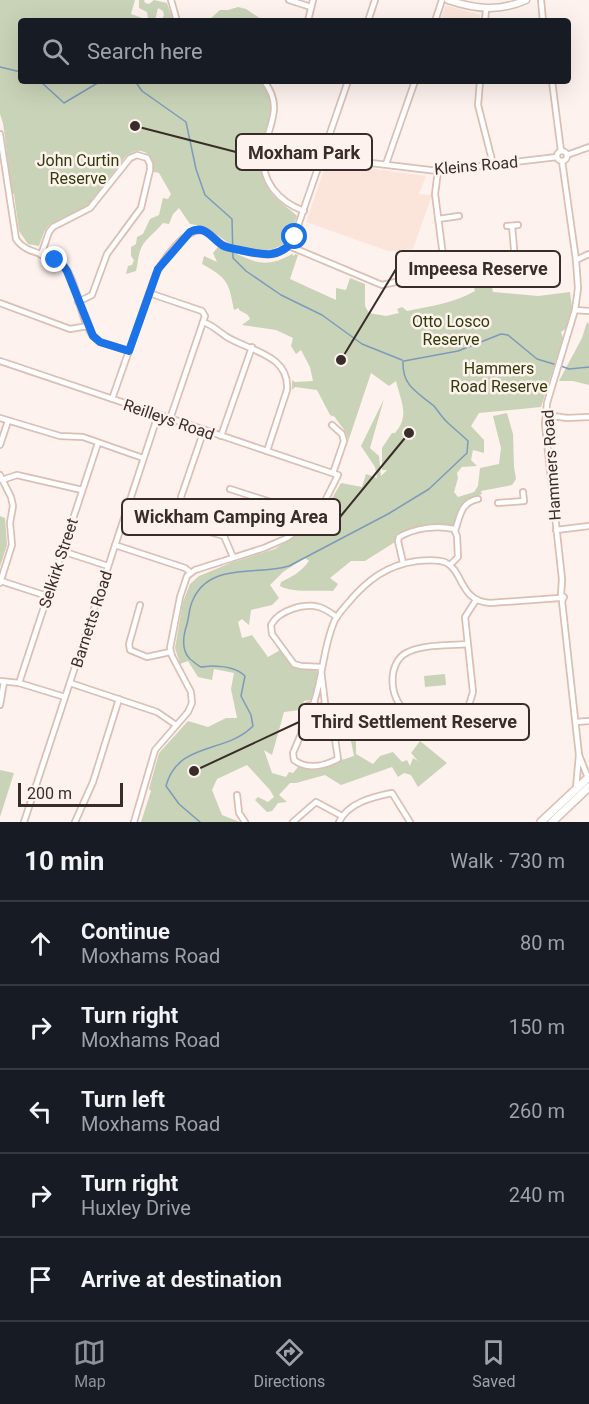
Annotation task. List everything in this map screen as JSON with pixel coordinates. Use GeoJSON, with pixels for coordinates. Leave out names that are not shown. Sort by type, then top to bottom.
{"type":"FeatureCollection","features":[{"type":"Feature","properties":{"kind":"highway"},"geometry":{"type":"LineString","coordinates":[[541,822],[589,778]]}},
{"type":"Feature","properties":{"kind":"highway"},"geometry":{"type":"LineString","coordinates":[[552,822],[589,787]]}},
{"type":"Feature","properties":{"kind":"main road"},"geometry":{"type":"LineString","coordinates":[[448,0],[486,9],[506,7],[526,0]]}},
{"type":"Feature","properties":{"kind":"street"},"geometry":{"type":"LineString","coordinates":[[171,0],[176,18]]}},
{"type":"Feature","properties":{"kind":"street"},"geometry":{"type":"LineString","coordinates":[[289,0],[311,7]]}},
{"type":"Feature","properties":{"kind":"street"},"geometry":{"type":"LineString","coordinates":[[309,18],[313,0]]}},
{"type":"Feature","properties":{"kind":"street"},"geometry":{"type":"LineString","coordinates":[[369,18],[375,0]]}},
{"type":"Feature","properties":{"kind":"street"},"geometry":{"type":"LineString","coordinates":[[436,18],[442,0]]}},
{"type":"Feature","properties":{"kind":"street"},"geometry":{"type":"LineString","coordinates":[[540,0],[543,18]]}},
{"type":"Feature","properties":{"kind":"street"},"geometry":{"type":"LineString","coordinates":[[485,18],[486,9]]}},
{"type":"Feature","properties":{"kind":"street"},"geometry":{"type":"LineString","coordinates":[[266,84],[274,106],[273,120],[264,153],[265,172],[270,185],[278,195],[293,207],[304,211]]}},
{"type":"Feature","properties":{"kind":"street"},"geometry":{"type":"LineString","coordinates":[[112,399],[149,293],[162,264],[192,231],[198,229],[206,231],[227,247],[259,255],[278,254],[289,246],[295,237],[347,84]]}},
{"type":"Feature","properties":{"kind":"street"},"geometry":{"type":"LineString","coordinates":[[386,164],[413,84]]}},
{"type":"Feature","properties":{"kind":"street"},"geometry":{"type":"LineString","coordinates":[[480,84],[478,105],[493,164]]}},
{"type":"Feature","properties":{"kind":"street"},"geometry":{"type":"LineString","coordinates":[[552,84],[561,151],[559,152],[560,159],[566,159],[567,155],[589,147]]}},
{"type":"Feature","properties":{"kind":"street"},"geometry":{"type":"LineString","coordinates":[[0,134],[16,239],[23,248],[55,260],[65,267],[93,336],[100,342],[129,351]]}},
{"type":"Feature","properties":{"kind":"street"},"geometry":{"type":"LineString","coordinates":[[561,151],[567,155]]}},
{"type":"Feature","properties":{"kind":"street","name":"Kleins Road"},"geometry":{"type":"LineString","coordinates":[[325,152],[354,161],[438,171],[560,159]]}},
{"type":"Feature","properties":{"kind":"street"},"geometry":{"type":"LineString","coordinates":[[41,255],[53,227],[90,208],[130,158],[137,155],[147,158],[150,170],[141,208],[107,254],[92,295],[78,302]]}},
{"type":"Feature","properties":{"kind":"street","name":"Hammers Road"},"geometry":{"type":"LineString","coordinates":[[560,159],[576,260],[578,288],[575,310],[552,384],[546,415],[562,579],[561,598],[579,755],[589,778]]}},
{"type":"Feature","properties":{"kind":"street"},"geometry":{"type":"LineString","coordinates":[[438,171],[435,194],[445,271]]}},
{"type":"Feature","properties":{"kind":"street"},"geometry":{"type":"LineString","coordinates":[[438,219],[459,216]]}},
{"type":"Feature","properties":{"kind":"street"},"geometry":{"type":"LineString","coordinates":[[512,226],[517,282]]}},
{"type":"Feature","properties":{"kind":"street"},"geometry":{"type":"LineString","coordinates":[[289,246],[382,285],[445,271],[481,256],[515,255],[532,258]]}},
{"type":"Feature","properties":{"kind":"street"},"geometry":{"type":"LineString","coordinates":[[576,260],[589,254]]}},
{"type":"Feature","properties":{"kind":"street"},"geometry":{"type":"LineString","coordinates":[[149,293],[202,311],[205,316],[170,419]]}},
{"type":"Feature","properties":{"kind":"street"},"geometry":{"type":"LineString","coordinates":[[0,303],[70,329],[88,326]]}},
{"type":"Feature","properties":{"kind":"street"},"geometry":{"type":"LineString","coordinates":[[575,310],[589,311]]}},
{"type":"Feature","properties":{"kind":"street"},"geometry":{"type":"LineString","coordinates":[[203,322],[229,338],[252,347],[274,360],[285,374],[288,383],[286,393],[267,451]]}},
{"type":"Feature","properties":{"kind":"street"},"geometry":{"type":"LineString","coordinates":[[221,436],[252,347]]}},
{"type":"Feature","properties":{"kind":"street","name":"Reilleys Road"},"geometry":{"type":"LineString","coordinates":[[0,361],[336,474]]}},
{"type":"Feature","properties":{"kind":"street","name":"Barnetts Road"},"geometry":{"type":"LineString","coordinates":[[24,822],[158,415]]}},
{"type":"Feature","properties":{"kind":"street"},"geometry":{"type":"LineString","coordinates":[[546,415],[567,418],[589,417]]}},
{"type":"Feature","properties":{"kind":"street"},"geometry":{"type":"LineString","coordinates":[[0,418],[62,436],[80,437],[144,458]]}},
{"type":"Feature","properties":{"kind":"street"},"geometry":{"type":"LineString","coordinates":[[0,445],[8,421]]}},
{"type":"Feature","properties":{"kind":"street"},"geometry":{"type":"LineString","coordinates":[[190,572],[264,548],[286,538],[317,517],[336,474],[344,441],[342,434],[332,425]]}},
{"type":"Feature","properties":{"kind":"street"},"geometry":{"type":"LineString","coordinates":[[204,430],[181,497],[181,512],[185,521],[192,527],[224,536],[233,557]]}},
{"type":"Feature","properties":{"kind":"street","name":"Selkirk Street"},"geometry":{"type":"LineString","coordinates":[[19,683],[98,443]]}},
{"type":"Feature","properties":{"kind":"street"},"geometry":{"type":"LineString","coordinates":[[47,596],[0,582],[12,545],[10,523],[13,506],[1,477],[17,475],[60,483],[82,490]]}},
{"type":"Feature","properties":{"kind":"street"},"geometry":{"type":"LineString","coordinates":[[230,489],[317,517]]}},
{"type":"Feature","properties":{"kind":"street"},"geometry":{"type":"LineString","coordinates":[[523,492],[524,508]]}},
{"type":"Feature","properties":{"kind":"street"},"geometry":{"type":"LineString","coordinates":[[450,565],[458,554],[455,531],[464,506],[478,499]]}},
{"type":"Feature","properties":{"kind":"street"},"geometry":{"type":"LineString","coordinates":[[498,503],[524,501]]}},
{"type":"Feature","properties":{"kind":"street"},"geometry":{"type":"LineString","coordinates":[[556,530],[589,526]]}},
{"type":"Feature","properties":{"kind":"street"},"geometry":{"type":"LineString","coordinates":[[403,563],[398,541],[400,536],[430,528],[448,528],[455,531]]}},
{"type":"Feature","properties":{"kind":"street"},"geometry":{"type":"LineString","coordinates":[[115,545],[185,568],[190,572]]}},
{"type":"Feature","properties":{"kind":"street"},"geometry":{"type":"LineString","coordinates":[[62,551],[108,567]]}},
{"type":"Feature","properties":{"kind":"street"},"geometry":{"type":"LineString","coordinates":[[315,704],[326,647],[337,617],[367,582],[403,563],[437,560],[450,565],[467,592],[476,600],[490,603],[561,598]]}},
{"type":"Feature","properties":{"kind":"street"},"geometry":{"type":"LineString","coordinates":[[134,822],[154,752],[189,710],[192,699],[170,652],[180,601],[190,572]]}},
{"type":"Feature","properties":{"kind":"street"},"geometry":{"type":"LineString","coordinates":[[468,644],[412,650],[400,656],[393,676],[393,688],[401,707],[409,713],[422,715],[464,709],[471,703],[473,696],[466,614],[476,600]]}},
{"type":"Feature","properties":{"kind":"street"},"geometry":{"type":"LineString","coordinates":[[140,605],[129,650],[147,657],[170,652]]}},
{"type":"Feature","properties":{"kind":"street"},"geometry":{"type":"LineString","coordinates":[[321,668],[294,664],[272,634],[271,625],[276,618],[288,611],[306,607],[319,608],[337,617]]}},
{"type":"Feature","properties":{"kind":"street"},"geometry":{"type":"LineString","coordinates":[[321,668],[324,705],[332,719],[338,759],[312,767],[306,766],[294,760],[293,756],[301,734],[304,709],[315,704],[321,707],[324,705]]}},
{"type":"Feature","properties":{"kind":"street"},"geometry":{"type":"LineString","coordinates":[[0,705],[4,689],[2,682],[19,683],[65,697]]}},
{"type":"Feature","properties":{"kind":"street"},"geometry":{"type":"LineString","coordinates":[[70,683],[159,713],[176,725]]}},
{"type":"Feature","properties":{"kind":"street"},"geometry":{"type":"LineString","coordinates":[[75,822],[93,782],[118,699]]}},
{"type":"Feature","properties":{"kind":"street"},"geometry":{"type":"LineString","coordinates":[[576,722],[589,721]]}},
{"type":"Feature","properties":{"kind":"street"},"geometry":{"type":"LineString","coordinates":[[579,755],[589,766]]}},
{"type":"Feature","properties":{"kind":"street"},"geometry":{"type":"LineString","coordinates":[[576,790],[579,755]]}},
{"type":"Feature","properties":{"kind":"street"},"geometry":{"type":"LineString","coordinates":[[339,822],[352,807],[392,793],[410,822]]}},
{"type":"Feature","properties":{"kind":"street"},"geometry":{"type":"LineString","coordinates":[[237,795],[239,813],[245,822]]}},
{"type":"Feature","properties":{"kind":"street"},"geometry":{"type":"LineString","coordinates":[[292,822],[316,802],[342,816]]}},
{"type":"Feature","properties":{"kind":"shaded area"},"geometry":{"type":"Polygon","coordinates":[[[446,5],[480,15],[480,18],[441,18],[446,5]]]}},
{"type":"Feature","properties":{"kind":"shaded area"},"geometry":{"type":"Polygon","coordinates":[[[328,158],[352,166],[426,176],[419,194],[432,195],[413,249],[388,251],[306,222],[328,158]]]}},
{"type":"Feature","properties":{"kind":"green space","name":"John Curtin Reserve"},"geometry":{"type":"Polygon","coordinates":[[[0,0],[135,0],[131,14],[142,18],[18,18],[18,84],[261,84],[267,92],[270,117],[261,170],[268,189],[275,198],[297,216],[286,244],[264,251],[241,248],[227,242],[208,228],[190,224],[179,208],[173,214],[169,224],[163,223],[144,243],[139,253],[136,271],[126,274],[128,266],[132,265],[134,260],[131,256],[131,247],[136,244],[137,237],[143,234],[150,219],[159,215],[163,198],[168,199],[171,194],[159,173],[154,172],[149,156],[142,151],[137,151],[126,156],[87,206],[49,225],[39,246],[28,244],[19,231],[0,114],[0,0]]]}},
{"type":"Feature","properties":{"kind":"green space"},"geometry":{"type":"Polygon","coordinates":[[[139,0],[144,0],[149,4],[154,0],[167,3],[172,18],[162,18],[163,11],[158,8],[156,18],[148,18],[147,12],[139,8],[139,0]]]}},
{"type":"Feature","properties":{"kind":"green space"},"geometry":{"type":"Polygon","coordinates":[[[238,7],[246,9],[260,18],[211,18],[220,10],[238,7]]]}},
{"type":"Feature","properties":{"kind":"green space"},"geometry":{"type":"Polygon","coordinates":[[[218,247],[262,263],[281,260],[292,254],[298,255],[290,279],[336,300],[336,288],[346,290],[350,278],[365,284],[365,306],[369,313],[386,316],[399,313],[397,309],[402,307],[407,311],[433,306],[475,291],[467,268],[486,261],[489,273],[493,277],[491,282],[493,292],[538,296],[570,292],[572,308],[566,329],[561,332],[563,338],[541,407],[479,413],[471,426],[484,440],[484,453],[473,450],[471,460],[477,466],[462,467],[457,473],[454,492],[458,497],[474,492],[478,486],[480,468],[499,464],[501,448],[493,416],[507,413],[513,434],[516,479],[512,485],[481,491],[482,494],[464,505],[455,526],[440,526],[397,534],[395,542],[365,561],[351,561],[330,578],[338,584],[333,591],[298,590],[280,586],[281,582],[306,565],[309,561],[305,558],[283,572],[270,585],[279,598],[272,605],[251,610],[249,625],[242,619],[238,622],[242,638],[252,635],[268,657],[282,649],[294,666],[316,669],[318,677],[311,700],[304,701],[300,710],[284,712],[272,755],[264,750],[272,773],[286,777],[289,772],[293,773],[299,766],[306,769],[320,767],[354,756],[347,721],[341,709],[347,706],[356,742],[356,754],[373,764],[380,756],[393,752],[402,762],[407,760],[410,766],[413,758],[418,761],[411,753],[420,741],[447,763],[418,787],[411,775],[404,773],[398,777],[392,767],[341,785],[325,775],[290,783],[279,795],[287,802],[278,803],[272,811],[267,812],[255,800],[258,797],[268,802],[274,797],[247,765],[217,779],[212,790],[222,815],[240,822],[141,822],[151,791],[149,789],[159,753],[188,721],[208,727],[226,718],[237,718],[231,689],[234,673],[214,669],[212,680],[198,677],[188,661],[180,664],[175,648],[183,602],[190,584],[199,576],[233,562],[275,549],[321,517],[341,483],[362,487],[366,474],[377,478],[375,467],[361,446],[384,399],[370,448],[379,456],[381,476],[387,470],[382,470],[382,448],[392,433],[400,427],[403,415],[396,381],[389,386],[371,373],[348,442],[345,432],[335,417],[330,415],[317,390],[295,387],[292,390],[292,380],[295,382],[313,381],[310,367],[301,350],[296,354],[291,346],[293,338],[276,330],[242,325],[250,319],[248,315],[239,308],[234,310],[226,282],[202,264],[204,256],[217,262],[213,253],[218,247]]]}},
{"type":"Feature","properties":{"kind":"green space"},"geometry":{"type":"Polygon","coordinates":[[[587,322],[589,324],[589,385],[573,381],[559,381],[582,338],[587,322]]]}},
{"type":"Feature","properties":{"kind":"green space"},"geometry":{"type":"Polygon","coordinates":[[[0,516],[5,518],[7,545],[0,567],[0,516]]]}},
{"type":"Feature","properties":{"kind":"green space"},"geometry":{"type":"Polygon","coordinates":[[[445,674],[446,685],[425,687],[424,676],[445,674]]]}},
{"type":"Feature","properties":{"kind":"green space"},"geometry":{"type":"Polygon","coordinates":[[[0,770],[14,773],[0,817],[0,770]]]}},
{"type":"Feature","properties":{"kind":"waterway"},"geometry":{"type":"LineString","coordinates":[[0,67],[18,71]]}},
{"type":"Feature","properties":{"kind":"waterway"},"geometry":{"type":"LineString","coordinates":[[43,84],[64,103],[96,84]]}},
{"type":"Feature","properties":{"kind":"waterway"},"geometry":{"type":"LineString","coordinates":[[137,84],[142,91],[186,122],[196,169],[205,195],[232,219],[233,258],[246,271],[281,295],[322,315],[362,344],[402,360]]}},
{"type":"Feature","properties":{"kind":"waterway"},"geometry":{"type":"LineString","coordinates":[[404,361],[458,351],[501,334],[508,335],[537,359],[557,365]]}},
{"type":"Feature","properties":{"kind":"waterway"},"geometry":{"type":"LineString","coordinates":[[200,822],[179,804],[166,786],[172,772],[192,755],[230,741],[253,726],[251,715],[241,696],[245,676],[229,668],[201,667],[187,655],[184,638],[192,602],[199,589],[209,580],[234,572],[289,566],[388,514],[429,489],[467,453],[468,441],[408,383],[403,370],[403,361]]}},
{"type":"Feature","properties":{"kind":"waterway"},"geometry":{"type":"LineString","coordinates":[[561,366],[569,369],[589,367]]}},
{"type":"Feature","properties":{"kind":"place","name":"Moxham Park"},"geometry":{"type":"Point","coordinates":[135,126]}},
{"type":"Feature","properties":{"kind":"place","name":"Impeesa Reserve"},"geometry":{"type":"Point","coordinates":[341,360]}},
{"type":"Feature","properties":{"kind":"place","name":"Wickham Camping Area"},"geometry":{"type":"Point","coordinates":[409,433]}},
{"type":"Feature","properties":{"kind":"place","name":"Third Settlement Reserve"},"geometry":{"type":"Point","coordinates":[194,771]}},
{"type":"Feature","properties":{"kind":"route"},"geometry":{"type":"LineString","coordinates":[[55,260],[67,271],[90,332],[96,340],[129,351],[158,269],[190,232],[196,229],[204,230],[224,246],[262,255],[278,254],[292,243],[295,237]]}},
{"type":"Feature","properties":{"kind":"park label","name":"Otto Losco Reserve"},"geometry":{"type":"Point","coordinates":[451,330]}},
{"type":"Feature","properties":{"kind":"park label","name":"Hammers Road Reserve"},"geometry":{"type":"Point","coordinates":[499,377]}}]}
